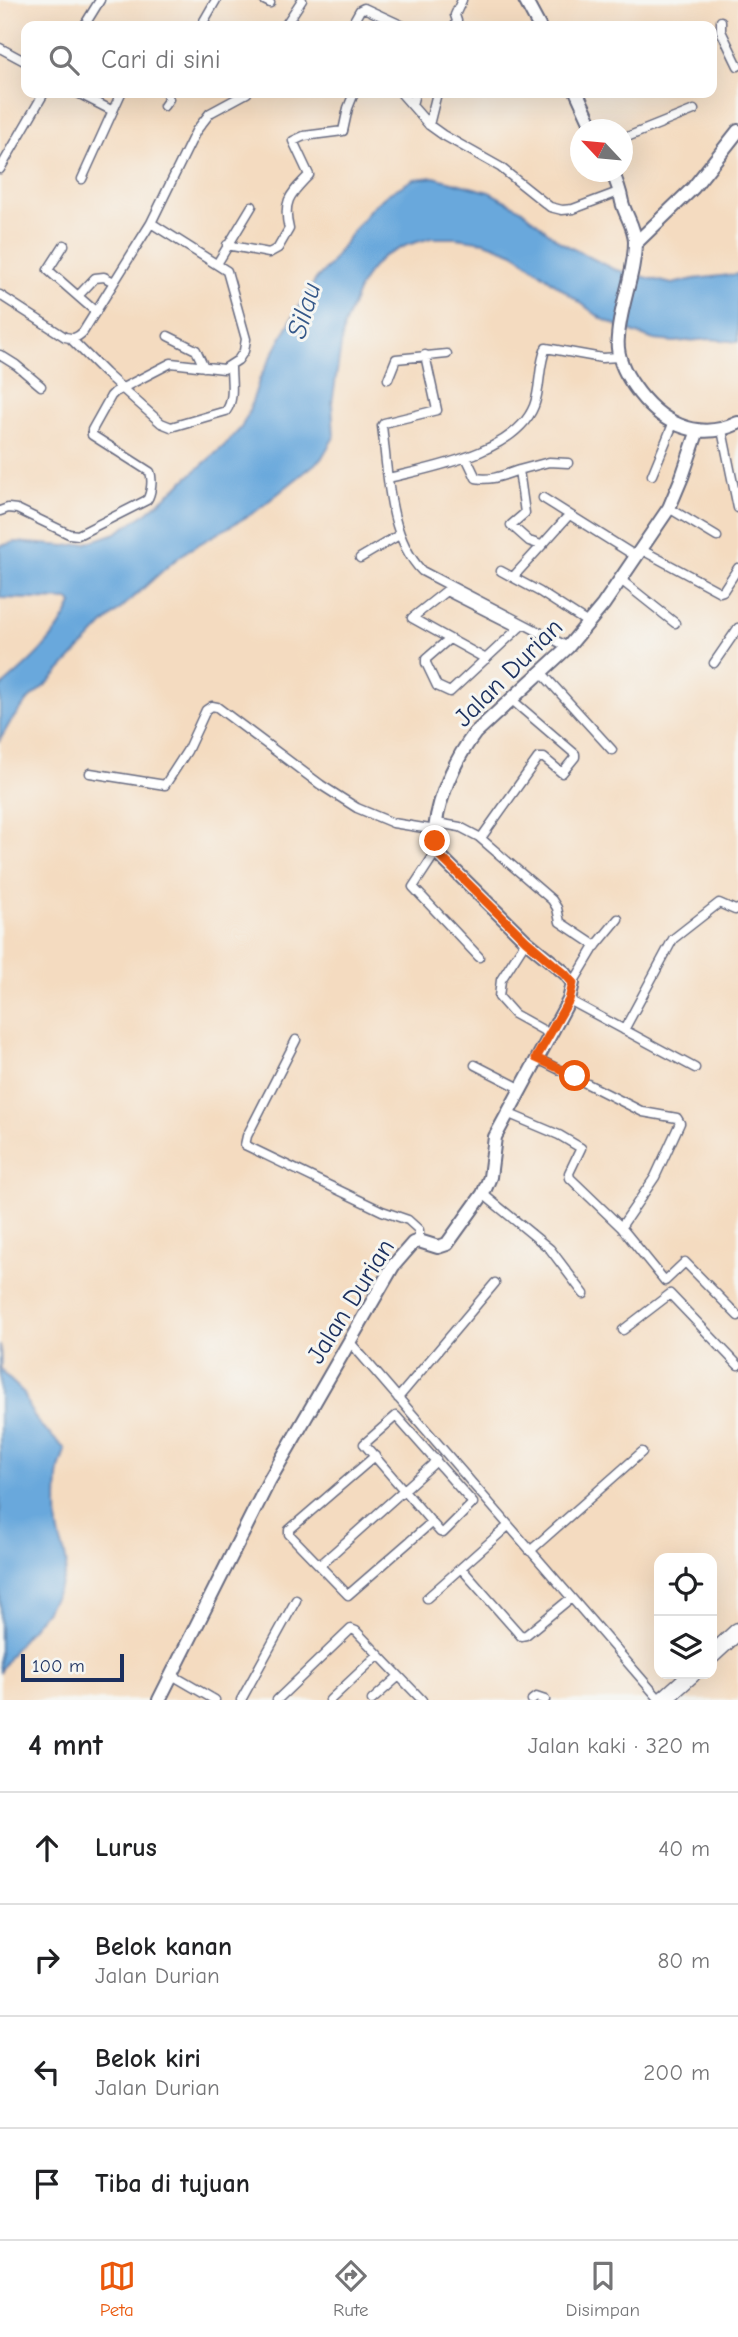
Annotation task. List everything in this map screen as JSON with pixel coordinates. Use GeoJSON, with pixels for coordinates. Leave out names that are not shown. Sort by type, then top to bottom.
{"type":"FeatureCollection","features":[{"type":"Feature","properties":{"kind":"highway"},"geometry":{"type":"LineString","coordinates":[[717,1650],[738,1631]]}},
{"type":"Feature","properties":{"kind":"highway"},"geometry":{"type":"LineString","coordinates":[[662,1700],[686,1679]]}},
{"type":"Feature","properties":{"kind":"street"},"geometry":{"type":"LineString","coordinates":[[87,21],[100,0]]}},
{"type":"Feature","properties":{"kind":"street"},"geometry":{"type":"LineString","coordinates":[[204,21],[216,0]]}},
{"type":"Feature","properties":{"kind":"street"},"geometry":{"type":"LineString","coordinates":[[288,21],[302,0]]}},
{"type":"Feature","properties":{"kind":"street"},"geometry":{"type":"LineString","coordinates":[[457,21],[455,15],[462,0]]}},
{"type":"Feature","properties":{"kind":"street"},"geometry":{"type":"LineString","coordinates":[[525,0],[536,21]]}},
{"type":"Feature","properties":{"kind":"street"},"geometry":{"type":"LineString","coordinates":[[535,0],[545,21]]}},
{"type":"Feature","properties":{"kind":"street"},"geometry":{"type":"LineString","coordinates":[[354,21],[364,8],[392,21]]}},
{"type":"Feature","properties":{"kind":"street"},"geometry":{"type":"LineString","coordinates":[[722,22],[720,32],[738,66]]}},
{"type":"Feature","properties":{"kind":"street"},"geometry":{"type":"LineString","coordinates":[[0,48],[21,59]]}},
{"type":"Feature","properties":{"kind":"street"},"geometry":{"type":"LineString","coordinates":[[0,169],[41,98]]}},
{"type":"Feature","properties":{"kind":"street"},"geometry":{"type":"LineString","coordinates":[[88,98],[113,111]]}},
{"type":"Feature","properties":{"kind":"street"},"geometry":{"type":"LineString","coordinates":[[82,179],[119,98]]}},
{"type":"Feature","properties":{"kind":"street"},"geometry":{"type":"LineString","coordinates":[[164,106],[168,98]]}},
{"type":"Feature","properties":{"kind":"street"},"geometry":{"type":"LineString","coordinates":[[71,339],[83,332],[150,223],[177,165],[202,121],[238,98]]}},
{"type":"Feature","properties":{"kind":"street"},"geometry":{"type":"LineString","coordinates":[[227,245],[269,253],[278,248],[289,229],[285,215],[292,191],[309,175],[292,142],[304,136],[343,131],[352,98]]}},
{"type":"Feature","properties":{"kind":"street"},"geometry":{"type":"LineString","coordinates":[[406,98],[429,124],[459,146],[500,167],[550,207],[573,209],[619,196]]}},
{"type":"Feature","properties":{"kind":"street"},"geometry":{"type":"LineString","coordinates":[[412,104],[414,98]]}},
{"type":"Feature","properties":{"kind":"street"},"geometry":{"type":"LineString","coordinates":[[429,124],[436,98]]}},
{"type":"Feature","properties":{"kind":"street"},"geometry":{"type":"LineString","coordinates":[[570,98],[580,119]]}},
{"type":"Feature","properties":{"kind":"street"},"geometry":{"type":"LineString","coordinates":[[579,98],[589,119]]}},
{"type":"Feature","properties":{"kind":"street"},"geometry":{"type":"LineString","coordinates":[[633,135],[695,110]]}},
{"type":"Feature","properties":{"kind":"street"},"geometry":{"type":"LineString","coordinates":[[635,244],[693,188],[738,131]]}},
{"type":"Feature","properties":{"kind":"street"},"geometry":{"type":"LineString","coordinates":[[610,182],[619,196]]}},
{"type":"Feature","properties":{"kind":"street"},"geometry":{"type":"LineString","coordinates":[[615,182],[635,244],[617,339],[626,375],[645,402],[674,424],[698,430],[722,430],[738,425]]}},
{"type":"Feature","properties":{"kind":"street"},"geometry":{"type":"LineString","coordinates":[[217,264],[252,206]]}},
{"type":"Feature","properties":{"kind":"street"},"geometry":{"type":"LineString","coordinates":[[0,511],[16,509],[69,534],[78,535],[148,499],[152,477],[150,472],[94,438],[91,432],[111,396],[171,363],[224,369],[231,367],[244,351],[246,340],[227,271],[150,223]]}},
{"type":"Feature","properties":{"kind":"street"},"geometry":{"type":"LineString","coordinates":[[64,245],[48,270],[96,312]]}},
{"type":"Feature","properties":{"kind":"street"},"geometry":{"type":"LineString","coordinates":[[78,296],[95,278],[104,277],[114,282]]}},
{"type":"Feature","properties":{"kind":"street"},"geometry":{"type":"LineString","coordinates":[[1,298],[71,339],[161,423],[171,427],[229,408],[231,367]]}},
{"type":"Feature","properties":{"kind":"street"},"geometry":{"type":"LineString","coordinates":[[168,336],[197,350],[204,367]]}},
{"type":"Feature","properties":{"kind":"street"},"geometry":{"type":"LineString","coordinates":[[389,478],[466,457],[506,438],[525,423],[534,405],[546,348],[602,358],[620,357]]}},
{"type":"Feature","properties":{"kind":"street"},"geometry":{"type":"LineString","coordinates":[[388,379],[396,359],[447,354]]}},
{"type":"Feature","properties":{"kind":"street"},"geometry":{"type":"LineString","coordinates":[[425,355],[437,410],[383,424],[399,536],[405,550],[422,571],[521,626]]}},
{"type":"Feature","properties":{"kind":"street"},"geometry":{"type":"LineString","coordinates":[[0,368],[3,357],[41,386]]}},
{"type":"Feature","properties":{"kind":"street"},"geometry":{"type":"LineString","coordinates":[[653,475],[674,424]]}},
{"type":"Feature","properties":{"kind":"street","name":"Jalan Durian"},"geometry":{"type":"LineString","coordinates":[[436,852],[441,798],[464,748],[475,733],[568,647],[621,580],[669,508],[698,430]]}},
{"type":"Feature","properties":{"kind":"street"},"geometry":{"type":"LineString","coordinates":[[722,430],[738,508]]}},
{"type":"Feature","properties":{"kind":"street"},"geometry":{"type":"LineString","coordinates":[[466,457],[476,478],[486,480],[549,462],[568,463]]}},
{"type":"Feature","properties":{"kind":"street"},"geometry":{"type":"LineString","coordinates":[[519,470],[525,513],[511,525],[529,541],[544,543]]}},
{"type":"Feature","properties":{"kind":"street"},"geometry":{"type":"LineString","coordinates":[[543,498],[639,553],[720,592],[738,568]]}},
{"type":"Feature","properties":{"kind":"street"},"geometry":{"type":"LineString","coordinates":[[669,508],[717,537]]}},
{"type":"Feature","properties":{"kind":"street"},"geometry":{"type":"LineString","coordinates":[[513,577],[569,515]]}},
{"type":"Feature","properties":{"kind":"street"},"geometry":{"type":"LineString","coordinates":[[360,558],[399,536]]}},
{"type":"Feature","properties":{"kind":"street"},"geometry":{"type":"LineString","coordinates":[[501,571],[588,622]]}},
{"type":"Feature","properties":{"kind":"street"},"geometry":{"type":"LineString","coordinates":[[621,580],[675,623]]}},
{"type":"Feature","properties":{"kind":"street"},"geometry":{"type":"LineString","coordinates":[[486,659],[412,619],[446,591],[568,647]]}},
{"type":"Feature","properties":{"kind":"street"},"geometry":{"type":"LineString","coordinates":[[449,639],[426,659],[426,663],[437,686],[450,692],[521,626]]}},
{"type":"Feature","properties":{"kind":"street"},"geometry":{"type":"LineString","coordinates":[[714,663],[738,628]]}},
{"type":"Feature","properties":{"kind":"street"},"geometry":{"type":"LineString","coordinates":[[541,672],[612,750]]}},
{"type":"Feature","properties":{"kind":"street"},"geometry":{"type":"LineString","coordinates":[[481,838],[538,758],[544,758],[562,773],[575,757],[575,754],[512,700]]}},
{"type":"Feature","properties":{"kind":"street"},"geometry":{"type":"LineString","coordinates":[[90,773],[165,785],[187,751],[206,710],[212,706],[217,707],[321,785],[357,808],[393,823],[460,827],[481,838],[552,900],[560,922],[596,946]]}},
{"type":"Feature","properties":{"kind":"street"},"geometry":{"type":"LineString","coordinates":[[479,957],[412,887],[436,852],[526,941],[573,983],[596,946],[618,919]]}},
{"type":"Feature","properties":{"kind":"street"},"geometry":{"type":"LineString","coordinates":[[624,1030],[673,939],[719,903],[738,909]]}},
{"type":"Feature","properties":{"kind":"street"},"geometry":{"type":"LineString","coordinates":[[526,941],[501,980],[499,997],[514,1014],[550,1034]]}},
{"type":"Feature","properties":{"kind":"street","name":"Jalan Durian"},"geometry":{"type":"LineString","coordinates":[[159,1700],[270,1481],[393,1266],[412,1243],[419,1241],[438,1247],[447,1244],[483,1194],[490,1177],[492,1144],[506,1113],[569,1000],[573,983]]}},
{"type":"Feature","properties":{"kind":"street"},"geometry":{"type":"LineString","coordinates":[[569,1000],[695,1068]]}},
{"type":"Feature","properties":{"kind":"street"},"geometry":{"type":"LineString","coordinates":[[296,1040],[245,1144],[382,1211],[408,1220],[419,1230],[419,1241]]}},
{"type":"Feature","properties":{"kind":"street"},"geometry":{"type":"LineString","coordinates":[[536,1058],[643,1112],[677,1118],[680,1123],[655,1177],[621,1227]]}},
{"type":"Feature","properties":{"kind":"street"},"geometry":{"type":"LineString","coordinates":[[475,1065],[520,1088]]}},
{"type":"Feature","properties":{"kind":"street"},"geometry":{"type":"LineString","coordinates":[[506,1113],[559,1135],[581,1148],[569,1176],[621,1227],[665,1281]]}},
{"type":"Feature","properties":{"kind":"street"},"geometry":{"type":"LineString","coordinates":[[483,1194],[550,1249],[584,1294]]}},
{"type":"Feature","properties":{"kind":"street"},"geometry":{"type":"LineString","coordinates":[[738,1316],[685,1262],[662,1284],[738,1365]]}},
{"type":"Feature","properties":{"kind":"street"},"geometry":{"type":"LineString","coordinates":[[398,1398],[495,1283]]}},
{"type":"Feature","properties":{"kind":"street"},"geometry":{"type":"LineString","coordinates":[[623,1330],[670,1294]]}},
{"type":"Feature","properties":{"kind":"street"},"geometry":{"type":"LineString","coordinates":[[349,1341],[662,1700]]}},
{"type":"Feature","properties":{"kind":"street"},"geometry":{"type":"LineString","coordinates":[[397,1416],[473,1504],[440,1532],[375,1457],[365,1443],[397,1416]]}},
{"type":"Feature","properties":{"kind":"street"},"geometry":{"type":"LineString","coordinates":[[319,1564],[445,1451]]}},
{"type":"Feature","properties":{"kind":"street"},"geometry":{"type":"LineString","coordinates":[[530,1551],[642,1452]]}},
{"type":"Feature","properties":{"kind":"street"},"geometry":{"type":"LineString","coordinates":[[375,1457],[289,1530],[289,1534],[345,1593],[349,1594],[432,1522]]}},
{"type":"Feature","properties":{"kind":"street"},"geometry":{"type":"LineString","coordinates":[[427,1598],[508,1526]]}},
{"type":"Feature","properties":{"kind":"street"},"geometry":{"type":"LineString","coordinates":[[461,1568],[521,1636],[526,1635],[571,1598]]}},
{"type":"Feature","properties":{"kind":"street"},"geometry":{"type":"LineString","coordinates":[[241,1700],[296,1600]]}},
{"type":"Feature","properties":{"kind":"street"},"geometry":{"type":"LineString","coordinates":[[277,1700],[351,1629],[356,1630],[422,1700]]}},
{"type":"Feature","properties":{"kind":"street"},"geometry":{"type":"LineString","coordinates":[[330,1700],[378,1655]]}},
{"type":"Feature","properties":{"kind":"street"},"geometry":{"type":"LineString","coordinates":[[172,1675],[215,1700]]}},
{"type":"Feature","properties":{"kind":"street"},"geometry":{"type":"LineString","coordinates":[[372,1700],[400,1676]]}},
{"type":"Feature","properties":{"kind":"street"},"geometry":{"type":"LineString","coordinates":[[532,1700],[536,1697],[545,1700]]}},
{"type":"Feature","properties":{"kind":"water","name":"Silau"},"geometry":{"type":"Polygon","coordinates":[[[434,177],[489,192],[521,209],[560,242],[613,269],[672,284],[738,274],[738,342],[711,339],[674,342],[654,340],[632,332],[602,319],[514,253],[485,242],[431,238],[407,245],[382,257],[359,289],[344,326],[332,403],[334,437],[321,459],[255,512],[187,551],[169,565],[105,623],[48,683],[29,699],[0,740],[0,688],[50,640],[72,604],[69,600],[0,598],[0,546],[15,542],[66,546],[87,543],[116,533],[148,512],[241,428],[260,378],[297,309],[317,278],[329,266],[372,207],[414,179],[434,177]]]}},
{"type":"Feature","properties":{"kind":"water"},"geometry":{"type":"Polygon","coordinates":[[[0,1345],[1,1369],[4,1374],[24,1393],[29,1408],[40,1425],[65,1449],[59,1469],[57,1511],[66,1567],[63,1580],[50,1605],[15,1649],[0,1673],[0,1345]]]}},
{"type":"Feature","properties":{"kind":"route"},"geometry":{"type":"LineString","coordinates":[[435,841],[436,852],[526,941],[573,983],[569,1000],[536,1058],[575,1076]]}}]}
